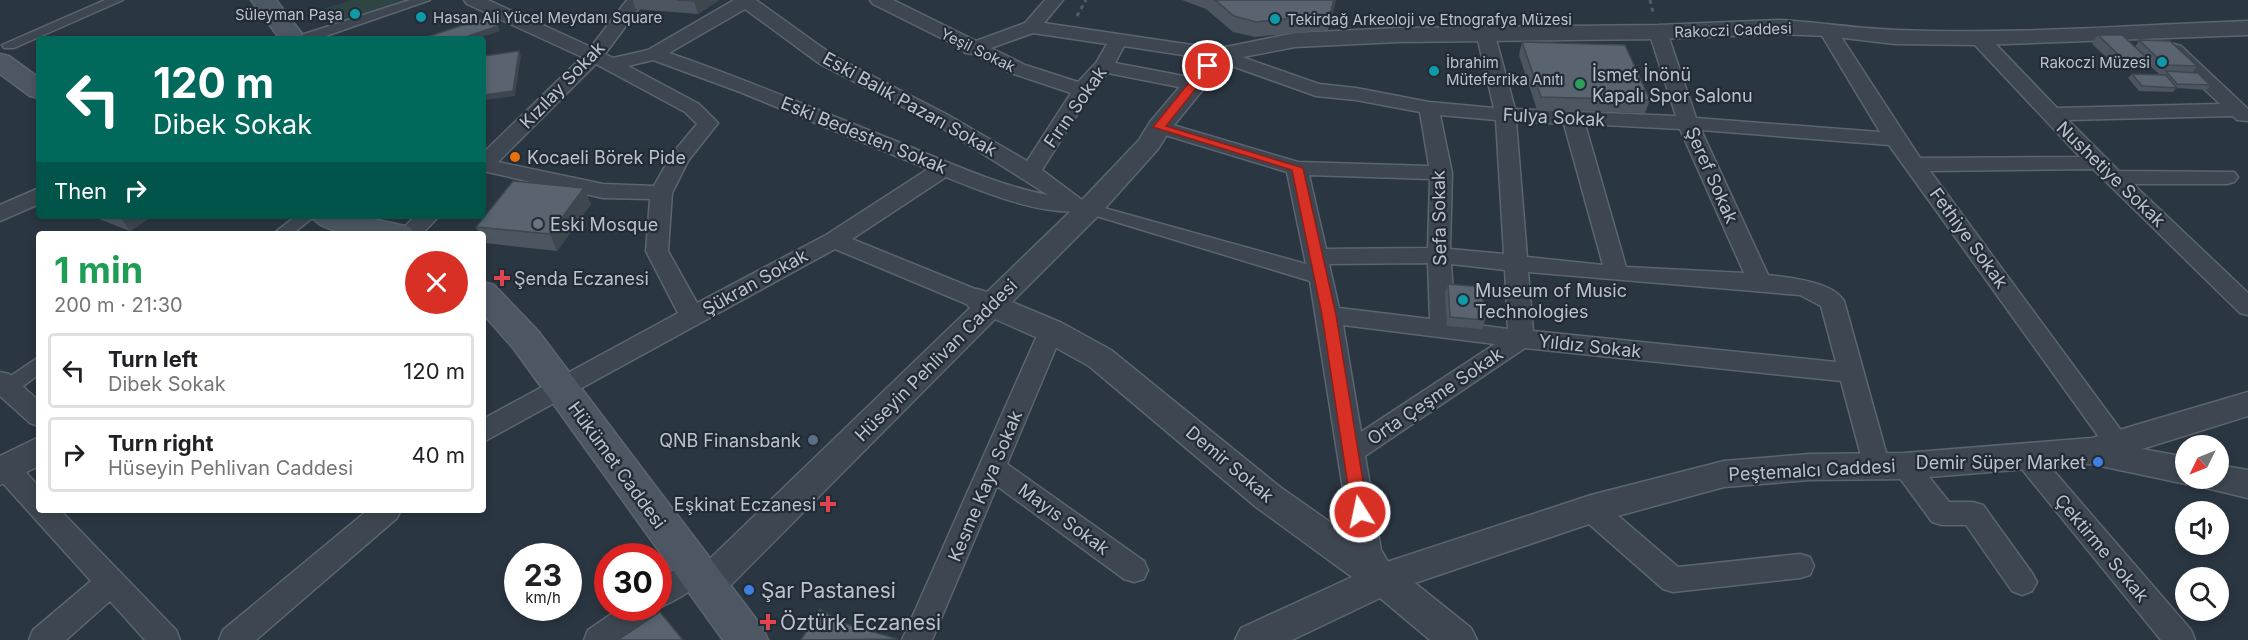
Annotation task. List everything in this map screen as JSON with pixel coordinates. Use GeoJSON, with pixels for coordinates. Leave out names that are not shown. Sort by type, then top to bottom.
{"type":"FeatureCollection","features":[{"type":"Feature","properties":{"kind":"main road"},"geometry":{"type":"LineString","coordinates":[[263,0],[291,36]]}},
{"type":"Feature","properties":{"kind":"main road"},"geometry":{"type":"LineString","coordinates":[[4,53],[36,87]]}},
{"type":"Feature","properties":{"kind":"main road"},"geometry":{"type":"LineString","coordinates":[[336,219],[382,231]]}},
{"type":"Feature","properties":{"kind":"main road","name":"Hükümet Caddesi"},"geometry":{"type":"LineString","coordinates":[[486,296],[526,340],[747,640]]}},
{"type":"Feature","properties":{"kind":"street"},"geometry":{"type":"LineString","coordinates":[[40,36],[116,0]]}},
{"type":"Feature","properties":{"kind":"street"},"geometry":{"type":"LineString","coordinates":[[312,36],[423,0]]}},
{"type":"Feature","properties":{"kind":"street"},"geometry":{"type":"LineString","coordinates":[[473,0],[602,60],[692,108],[708,123],[680,159],[661,193],[657,251],[692,317]]}},
{"type":"Feature","properties":{"kind":"street","name":"Kızılay Sokak"},"geometry":{"type":"LineString","coordinates":[[486,162],[602,60],[636,0]]}},
{"type":"Feature","properties":{"kind":"street"},"geometry":{"type":"LineString","coordinates":[[602,60],[654,54],[751,3],[780,0]]}},
{"type":"Feature","properties":{"kind":"street","name":"Yeşil Sokak"},"geometry":{"type":"LineString","coordinates":[[879,0],[912,7],[972,49],[1018,69],[1082,90]]}},
{"type":"Feature","properties":{"kind":"street"},"geometry":{"type":"LineString","coordinates":[[972,49],[1031,27],[1054,0]]}},
{"type":"Feature","properties":{"kind":"street","name":"Eski Balık Pazarı Sokak"},"geometry":{"type":"LineString","coordinates":[[751,3],[827,60],[941,119],[1030,172],[1083,207]]}},
{"type":"Feature","properties":{"kind":"street","name":"Fulya Sokak"},"geometry":{"type":"LineString","coordinates":[[1031,27],[1219,55],[1316,90],[1429,108],[1506,116],[1688,123],[1895,139]]}},
{"type":"Feature","properties":{"kind":"street","name":"Rakoczi Caddesi"},"geometry":{"type":"LineString","coordinates":[[1219,55],[1295,40],[1485,33],[1658,32],[1779,27],[1827,29],[1895,37],[1979,38],[2248,28]]}},
{"type":"Feature","properties":{"kind":"street","name":"Fethiye Sokak"},"geometry":{"type":"LineString","coordinates":[[1827,29],[1895,139],[1916,165],[2105,448]]}},
{"type":"Feature","properties":{"kind":"street","name":"Şeref Sokak"},"geometry":{"type":"LineString","coordinates":[[1658,32],[1688,123],[1760,282]]}},
{"type":"Feature","properties":{"kind":"street"},"geometry":{"type":"LineString","coordinates":[[1485,33],[1506,116],[1521,339]]}},
{"type":"Feature","properties":{"kind":"street"},"geometry":{"type":"LineString","coordinates":[[4,53],[36,38]]}},
{"type":"Feature","properties":{"kind":"street","name":"Nushetiye Sokak"},"geometry":{"type":"LineString","coordinates":[[1979,38],[2098,163],[2248,307]]}},
{"type":"Feature","properties":{"kind":"street","name":"Fırın Sokak"},"geometry":{"type":"LineString","coordinates":[[1030,172],[1077,102],[1082,90],[1104,66],[1118,40]]}},
{"type":"Feature","properties":{"kind":"street"},"geometry":{"type":"LineString","coordinates":[[2174,50],[2240,108]]}},
{"type":"Feature","properties":{"kind":"street","name":"Eski Bedesten Sokak"},"geometry":{"type":"LineString","coordinates":[[654,54],[751,88],[945,168],[1023,196],[1083,207],[1317,266],[1439,255],[1617,274],[1760,282],[1805,288],[1832,301],[1851,373],[1891,466]]}},
{"type":"Feature","properties":{"kind":"street","name":"Hüseyin Pehlivan Caddesi"},"geometry":{"type":"LineString","coordinates":[[700,578],[1149,144],[1159,127],[1219,55]]}},
{"type":"Feature","properties":{"kind":"street"},"geometry":{"type":"LineString","coordinates":[[1104,66],[1194,84]]}},
{"type":"Feature","properties":{"kind":"street","name":"Sefa Sokak"},"geometry":{"type":"LineString","coordinates":[[1429,108],[1441,173],[1439,255],[1443,329]]}},
{"type":"Feature","properties":{"kind":"street"},"geometry":{"type":"LineString","coordinates":[[2051,114],[2240,108]]}},
{"type":"Feature","properties":{"kind":"street"},"geometry":{"type":"LineString","coordinates":[[1573,119],[1617,274]]}},
{"type":"Feature","properties":{"kind":"street"},"geometry":{"type":"LineString","coordinates":[[1159,127],[1298,168],[1441,173]]}},
{"type":"Feature","properties":{"kind":"street"},"geometry":{"type":"LineString","coordinates":[[1916,165],[2098,163]]}},
{"type":"Feature","properties":{"kind":"street"},"geometry":{"type":"LineString","coordinates":[[486,166],[603,191],[661,193]]}},
{"type":"Feature","properties":{"kind":"street","name":"Şükran Sokak"},"geometry":{"type":"LineString","coordinates":[[486,430],[561,387],[834,240],[945,168]]}},
{"type":"Feature","properties":{"kind":"street"},"geometry":{"type":"LineString","coordinates":[[1298,168],[1329,315],[1349,453],[1367,552],[1383,579]]}},
{"type":"Feature","properties":{"kind":"street"},"geometry":{"type":"LineString","coordinates":[[2114,178],[2227,177]]}},
{"type":"Feature","properties":{"kind":"street"},"geometry":{"type":"LineString","coordinates":[[0,214],[36,196]]}},
{"type":"Feature","properties":{"kind":"street"},"geometry":{"type":"LineString","coordinates":[[284,231],[302,219]]}},
{"type":"Feature","properties":{"kind":"street"},"geometry":{"type":"LineString","coordinates":[[412,231],[425,219]]}},
{"type":"Feature","properties":{"kind":"street","name":"Demir Sokak"},"geometry":{"type":"LineString","coordinates":[[834,240],[1051,331],[1100,358],[1268,497],[1383,579],[1458,640]]}},
{"type":"Feature","properties":{"kind":"street","name":"Yıldız Sokak"},"geometry":{"type":"LineString","coordinates":[[1329,315],[1521,339],[1851,373]]}},
{"type":"Feature","properties":{"kind":"street","name":"Kesme Kaya Sokak"},"geometry":{"type":"LineString","coordinates":[[918,640],[994,469],[1051,331]]}},
{"type":"Feature","properties":{"kind":"street","name":"Orta Çeşme Sokak"},"geometry":{"type":"LineString","coordinates":[[1349,453],[1521,339]]}},
{"type":"Feature","properties":{"kind":"street"},"geometry":{"type":"LineString","coordinates":[[36,366],[3,385],[36,413]]}},
{"type":"Feature","properties":{"kind":"street","name":"Peştemalcı Caddesi"},"geometry":{"type":"LineString","coordinates":[[1254,640],[1383,579],[1591,509],[1724,474],[1810,467],[1891,466],[2105,448],[2248,404]]}},
{"type":"Feature","properties":{"kind":"street"},"geometry":{"type":"LineString","coordinates":[[2105,448],[2175,468]]}},
{"type":"Feature","properties":{"kind":"street"},"geometry":{"type":"LineString","coordinates":[[36,452],[3,470],[36,502]]}},
{"type":"Feature","properties":{"kind":"street","name":"Çektirme Sokak"},"geometry":{"type":"LineString","coordinates":[[2025,455],[2180,640]]}},
{"type":"Feature","properties":{"kind":"street"},"geometry":{"type":"LineString","coordinates":[[1891,466],[1942,514],[1973,513],[2022,582]]}},
{"type":"Feature","properties":{"kind":"street","name":"Mayıs Sokak"},"geometry":{"type":"LineString","coordinates":[[994,469],[1134,570]]}},
{"type":"Feature","properties":{"kind":"street"},"geometry":{"type":"LineString","coordinates":[[2229,480],[2248,484]]}},
{"type":"Feature","properties":{"kind":"street"},"geometry":{"type":"LineString","coordinates":[[1591,509],[1673,580],[1800,566]]}},
{"type":"Feature","properties":{"kind":"street"},"geometry":{"type":"LineString","coordinates":[[46,513],[165,640]]}},
{"type":"Feature","properties":{"kind":"street"},"geometry":{"type":"LineString","coordinates":[[234,640],[383,513]]}},
{"type":"Feature","properties":{"kind":"street"},"geometry":{"type":"LineString","coordinates":[[672,589],[700,578]]}},
{"type":"Feature","properties":{"kind":"street"},"geometry":{"type":"LineString","coordinates":[[44,640],[110,583]]}},
{"type":"Feature","properties":{"kind":"street"},"geometry":{"type":"LineString","coordinates":[[599,640],[625,621]]}},
{"type":"Feature","properties":{"kind":"green space"},"geometry":{"type":"Polygon","coordinates":[[[352,0],[416,0],[333,27],[323,9],[352,0]]]}},
{"type":"Feature","properties":{"kind":"building"},"geometry":{"type":"Polygon","coordinates":[[[1215,0],[1334,0],[1330,14],[1256,22],[1234,16],[1215,0]]]}},
{"type":"Feature","properties":{"kind":"building"},"geometry":{"type":"Polygon","coordinates":[[[490,16],[498,26],[469,36],[430,36],[490,16]]]}},
{"type":"Feature","properties":{"kind":"building"},"geometry":{"type":"Polygon","coordinates":[[[2098,35],[2122,35],[2147,58],[2123,59],[2098,35]]]}},
{"type":"Feature","properties":{"kind":"building"},"geometry":{"type":"Polygon","coordinates":[[[2139,40],[2170,41],[2197,66],[2165,65],[2139,40]]]}},
{"type":"Feature","properties":{"kind":"building","name":"İsmet İnönü Kapalı Spor Salonu"},"geometry":{"type":"Polygon","coordinates":[[[1522,42],[1625,45],[1650,100],[1541,97],[1522,42]]]}},
{"type":"Feature","properties":{"kind":"building"},"geometry":{"type":"Polygon","coordinates":[[[519,51],[513,91],[486,95],[486,56],[519,51]]]}},
{"type":"Feature","properties":{"kind":"building"},"geometry":{"type":"Polygon","coordinates":[[[2166,71],[2198,73],[2210,85],[2177,84],[2166,71]]]}},
{"type":"Feature","properties":{"kind":"building"},"geometry":{"type":"Polygon","coordinates":[[[2132,74],[2166,75],[2177,88],[2142,86],[2132,74]]]}},
{"type":"Feature","properties":{"kind":"building"},"geometry":{"type":"Polygon","coordinates":[[[513,181],[584,188],[550,234],[476,227],[482,219],[486,219],[486,215],[513,181]]]}},
{"type":"Feature","properties":{"kind":"building"},"geometry":{"type":"Polygon","coordinates":[[[1448,284],[1482,287],[1485,320],[1450,317],[1448,284]]]}},
{"type":"Feature","properties":{"kind":"building"},"geometry":{"type":"Polygon","coordinates":[[[820,609],[843,623],[898,639],[801,640],[820,609]]]}},
{"type":"Feature","properties":{"kind":"building"},"geometry":{"type":"Polygon","coordinates":[[[646,621],[667,621],[683,640],[618,640],[646,621]]]}},
{"type":"Feature","properties":{"kind":"place","name":"Süleyman Paşa"},"geometry":{"type":"Point","coordinates":[355,14]}},
{"type":"Feature","properties":{"kind":"place","name":"Hasan Ali Yücel Meydanı Square"},"geometry":{"type":"Point","coordinates":[421,17]}},
{"type":"Feature","properties":{"kind":"place","name":"Tekirdağ Arkeoloji ve Etnografya Müzesi"},"geometry":{"type":"Point","coordinates":[1275,19]}},
{"type":"Feature","properties":{"kind":"place","name":"Rakoczi Müzesi"},"geometry":{"type":"Point","coordinates":[2162,62]}},
{"type":"Feature","properties":{"kind":"place","name":"İbrahim Müteferrika Anıtı"},"geometry":{"type":"Point","coordinates":[1434,71]}},
{"type":"Feature","properties":{"kind":"place","name":"İsmet İnönü Kapalı Spor Salonu"},"geometry":{"type":"Point","coordinates":[1580,84]}},
{"type":"Feature","properties":{"kind":"place","name":"Kocaeli Börek Pide"},"geometry":{"type":"Point","coordinates":[515,157]}},
{"type":"Feature","properties":{"kind":"place","name":"Eski Mosque"},"geometry":{"type":"Point","coordinates":[538,224]}},
{"type":"Feature","properties":{"kind":"place","name":"Şenda Eczanesi"},"geometry":{"type":"Point","coordinates":[502,278]}},
{"type":"Feature","properties":{"kind":"place","name":"Museum of Music Technologies"},"geometry":{"type":"Point","coordinates":[1463,300]}},
{"type":"Feature","properties":{"kind":"place","name":"QNB Finansbank"},"geometry":{"type":"Point","coordinates":[813,440]}},
{"type":"Feature","properties":{"kind":"place","name":"Demir Süper Market"},"geometry":{"type":"Point","coordinates":[2098,462]}},
{"type":"Feature","properties":{"kind":"place","name":"Eşkinat Eczanesi"},"geometry":{"type":"Point","coordinates":[828,504]}},
{"type":"Feature","properties":{"kind":"place","name":"Şar Pastanesi"},"geometry":{"type":"Point","coordinates":[749,590]}},
{"type":"Feature","properties":{"kind":"place","name":"Öztürk Eczanesi"},"geometry":{"type":"Point","coordinates":[768,622]}},
{"type":"Feature","properties":{"kind":"route"},"geometry":{"type":"LineString","coordinates":[[1208,66],[1159,127],[1298,168],[1329,315],[1360,512]]}}]}
